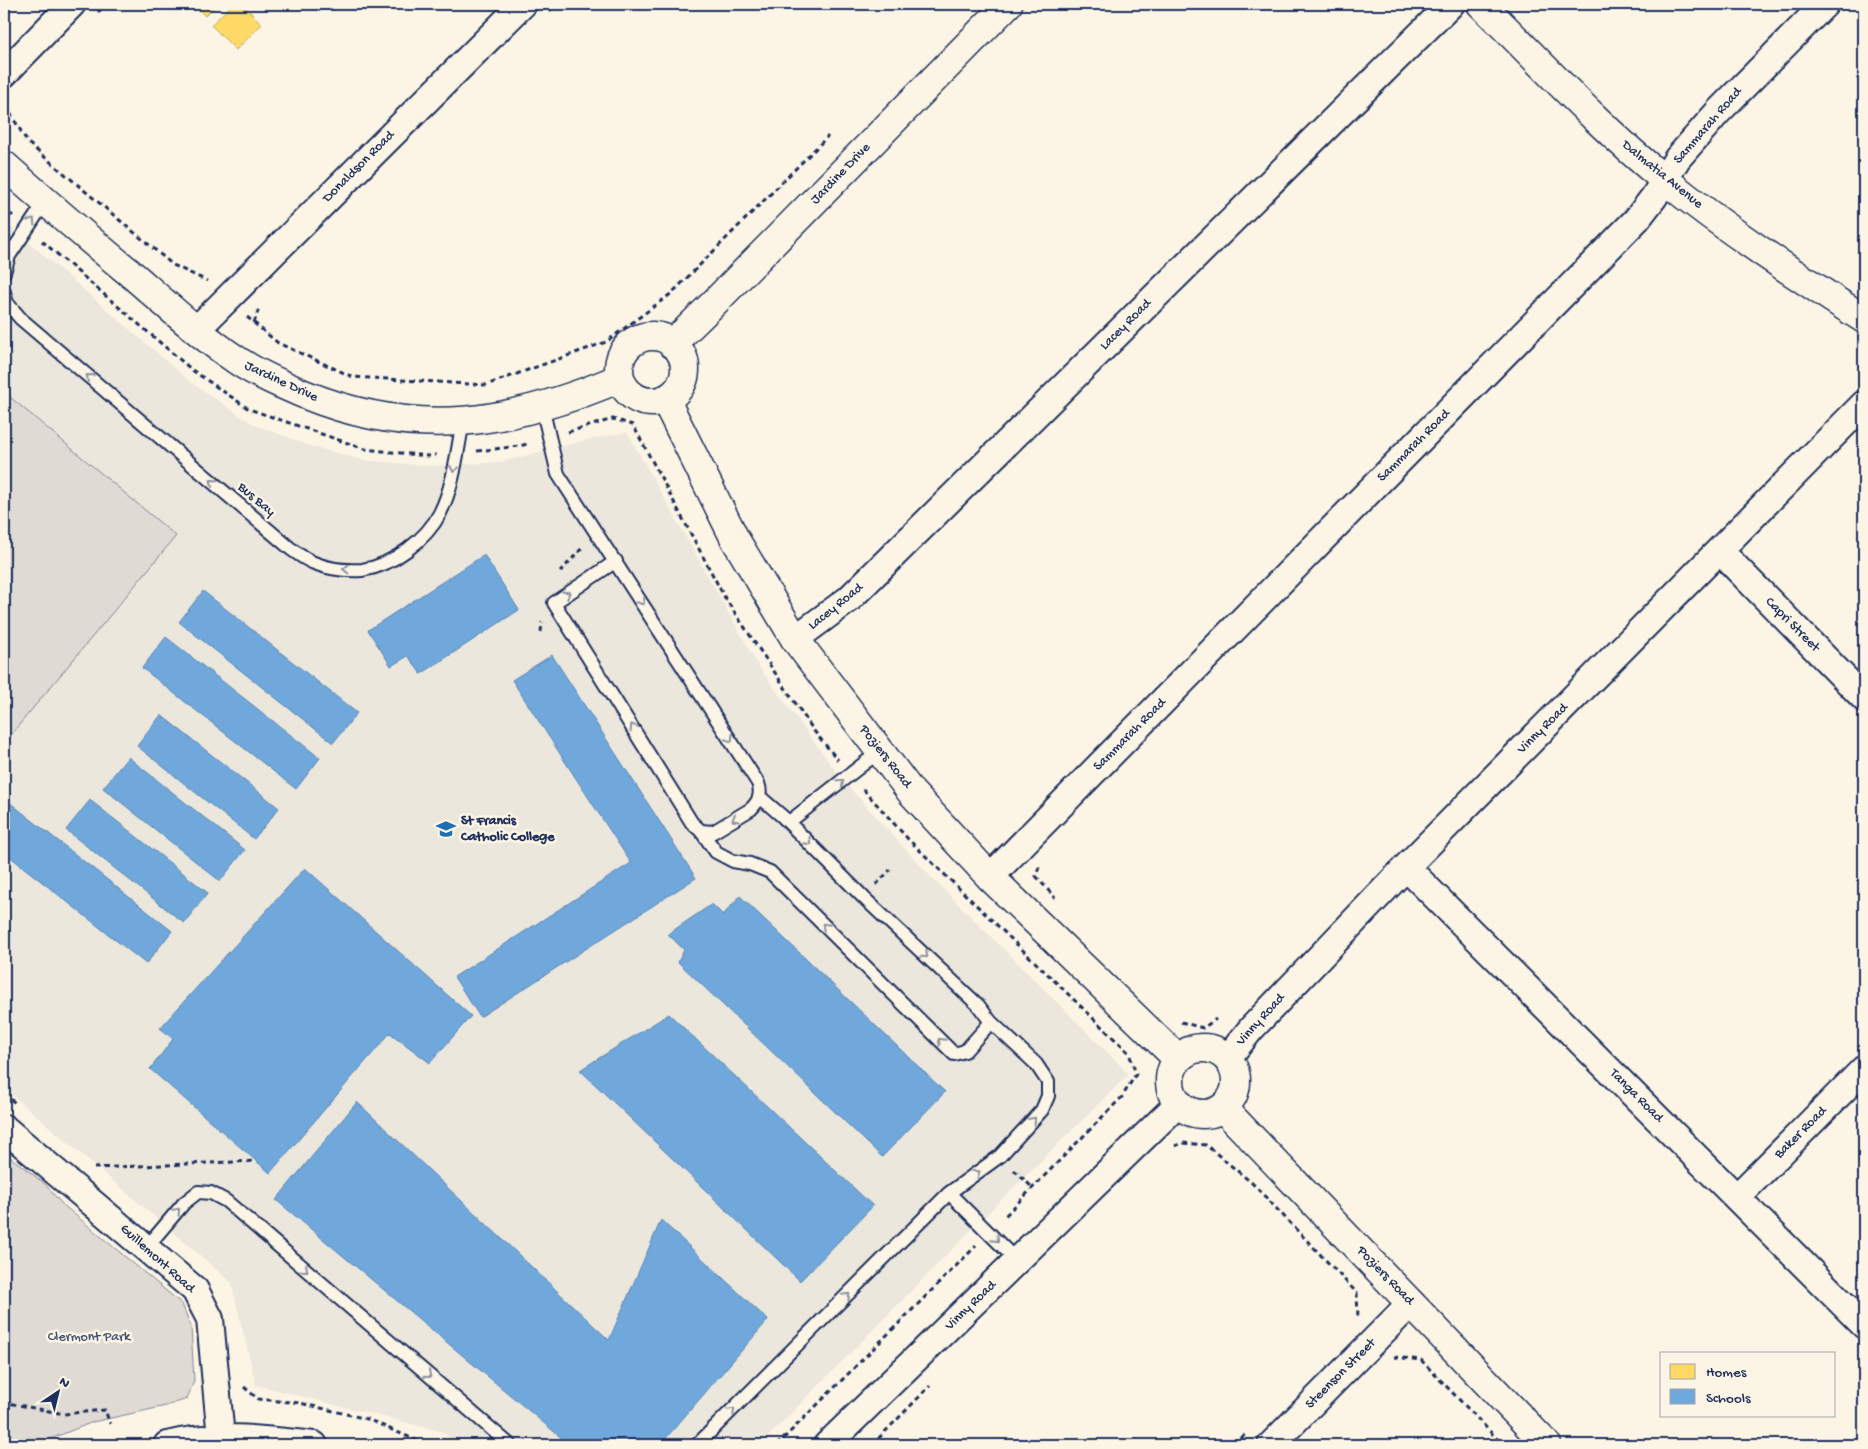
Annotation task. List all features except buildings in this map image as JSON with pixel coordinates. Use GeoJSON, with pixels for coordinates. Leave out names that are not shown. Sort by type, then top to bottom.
{"type":"FeatureCollection","features":[{"type":"Feature","properties":{"kind":"street"},"geometry":{"type":"LineString","coordinates":[[4,74],[72,4]]}},
{"type":"Feature","properties":{"kind":"street","name":"Donaldson Road"},"geometry":{"type":"LineString","coordinates":[[196,330],[523,4]]}},
{"type":"Feature","properties":{"kind":"street","name":"Jardine Drive"},"geometry":{"type":"LineString","coordinates":[[672,344],[1008,4]]}},
{"type":"Feature","properties":{"kind":"street","name":"Lacey Road"},"geometry":{"type":"LineString","coordinates":[[796,639],[849,600],[1451,4]]}},
{"type":"Feature","properties":{"kind":"street","name":"Dalmatia Avenue"},"geometry":{"type":"LineString","coordinates":[[1481,4],[1614,135],[1664,179],[1730,230],[1864,319]]}},
{"type":"Feature","properties":{"kind":"street","name":"Sammarah Road"},"geometry":{"type":"LineString","coordinates":[[990,877],[1637,219],[1654,197],[1677,158],[1718,112],[1825,4]]}},
{"type":"Feature","properties":{"kind":"street","name":"Jardine Drive"},"geometry":{"type":"LineString","coordinates":[[4,165],[196,330],[239,362],[281,385],[333,406],[386,418],[428,422],[463,421],[532,410],[583,394],[620,378]]}},
{"type":"Feature","properties":{"kind":"street"},"geometry":{"type":"LineString","coordinates":[[652,336],[663,338],[672,344],[682,356],[684,373],[681,384],[674,393],[665,399],[647,402],[638,399],[624,387],[620,378],[618,368],[621,358],[633,342],[642,338],[652,336]]}},
{"type":"Feature","properties":{"kind":"street","name":"Poziers Road"},"geometry":{"type":"LineString","coordinates":[[665,399],[735,539],[796,639],[911,792],[990,877],[1178,1060]]}},
{"type":"Feature","properties":{"kind":"street","name":"Vinny Road"},"geometry":{"type":"LineString","coordinates":[[1227,1059],[1250,1029],[1406,867],[1864,404]]}},
{"type":"Feature","properties":{"kind":"street","name":"Capri Street"},"geometry":{"type":"LineString","coordinates":[[1720,551],[1864,698]]}},
{"type":"Feature","properties":{"kind":"street","name":"Tanga Road"},"geometry":{"type":"LineString","coordinates":[[1406,867],[1864,1325]]}},
{"type":"Feature","properties":{"kind":"street"},"geometry":{"type":"LineString","coordinates":[[1197,1049],[1213,1051],[1227,1059],[1233,1068],[1235,1084],[1230,1099],[1223,1108],[1205,1114],[1195,1113],[1186,1110],[1179,1103],[1173,1096],[1170,1087],[1173,1068],[1178,1060],[1186,1053],[1197,1049]]}},
{"type":"Feature","properties":{"kind":"street","name":"Baker Road"},"geometry":{"type":"LineString","coordinates":[[1737,1197],[1864,1069]]}},
{"type":"Feature","properties":{"kind":"street","name":"Vinny Road"},"geometry":{"type":"LineString","coordinates":[[828,1445],[1179,1103]]}},
{"type":"Feature","properties":{"kind":"street","name":"Poziers Road"},"geometry":{"type":"LineString","coordinates":[[1223,1108],[1547,1445]]}},
{"type":"Feature","properties":{"kind":"street","name":"Guillemont Road"},"geometry":{"type":"LineString","coordinates":[[4,1128],[195,1290],[210,1319],[221,1438]]}},
{"type":"Feature","properties":{"kind":"street","name":"Steenson Street"},"geometry":{"type":"LineString","coordinates":[[1271,1445],[1411,1303]]}},
{"type":"Feature","properties":{"kind":"street"},"geometry":{"type":"LineString","coordinates":[[167,1445],[193,1440],[221,1438],[314,1445]]}},
{"type":"Feature","properties":{"kind":"lane"},"geometry":{"type":"LineString","coordinates":[[4,272],[9,256],[45,202]]}},
{"type":"Feature","properties":{"kind":"lane","name":"Bus Bay"},"geometry":{"type":"LineString","coordinates":[[4,292],[8,303],[21,320],[291,549],[312,563],[338,569],[363,570],[388,562],[429,532],[440,514],[448,495],[463,421]]}},
{"type":"Feature","properties":{"kind":"lane"},"geometry":{"type":"LineString","coordinates":[[532,410],[550,438],[558,474],[616,561],[761,790],[760,797],[751,809],[713,832],[701,831]]}},
{"type":"Feature","properties":{"kind":"lane"},"geometry":{"type":"LineString","coordinates":[[616,561],[554,603],[692,823],[701,831],[716,852],[733,861],[750,864],[770,872],[954,1054],[965,1051],[991,1022]]}},
{"type":"Feature","properties":{"kind":"lane"},"geometry":{"type":"LineString","coordinates":[[788,822],[880,750]]}},
{"type":"Feature","properties":{"kind":"lane"},"geometry":{"type":"LineString","coordinates":[[697,1445],[950,1193],[1000,1156],[1042,1110],[1048,1096],[1048,1082],[1036,1064],[991,1022],[978,1005],[760,797]]}},
{"type":"Feature","properties":{"kind":"lane"},"geometry":{"type":"LineString","coordinates":[[146,1248],[184,1203],[198,1192],[211,1193],[226,1201],[510,1445]]}},
{"type":"Feature","properties":{"kind":"lane"},"geometry":{"type":"LineString","coordinates":[[950,1193],[1017,1260]]}},
{"type":"Feature","properties":{"kind":"path"},"geometry":{"type":"LineString","coordinates":[[4,106],[28,143],[173,265],[207,281],[278,343],[353,377],[486,385],[606,342],[672,293],[828,136]]}},
{"type":"Feature","properties":{"kind":"path"},"geometry":{"type":"LineString","coordinates":[[4,208],[192,370],[249,409],[365,449],[428,456],[520,446],[531,443]]}},
{"type":"Feature","properties":{"kind":"path"},"geometry":{"type":"LineString","coordinates":[[532,410],[532,448]]}},
{"type":"Feature","properties":{"kind":"path"},"geometry":{"type":"LineString","coordinates":[[550,438],[613,419],[633,425],[725,598],[814,731],[915,846],[1128,1053],[1136,1074],[1122,1098],[777,1445]]}},
{"type":"Feature","properties":{"kind":"path"},"geometry":{"type":"LineString","coordinates":[[558,575],[584,546]]}},
{"type":"Feature","properties":{"kind":"path"},"geometry":{"type":"LineString","coordinates":[[541,632],[543,614]]}},
{"type":"Feature","properties":{"kind":"path"},"geometry":{"type":"LineString","coordinates":[[1027,840],[1042,853],[1036,876],[1060,905]]}},
{"type":"Feature","properties":{"kind":"path"},"geometry":{"type":"LineString","coordinates":[[1174,1015],[1181,1022],[1203,1028],[1216,1019]]}},
{"type":"Feature","properties":{"kind":"path"},"geometry":{"type":"LineString","coordinates":[[1174,1147],[1182,1142],[1206,1145],[1252,1183],[1357,1294],[1358,1322]]}},
{"type":"Feature","properties":{"kind":"path"},"geometry":{"type":"LineString","coordinates":[[93,1168],[256,1161]]}},
{"type":"Feature","properties":{"kind":"path"},"geometry":{"type":"LineString","coordinates":[[1392,1357],[1421,1360],[1503,1445]]}},
{"type":"Feature","properties":{"kind":"path"},"geometry":{"type":"LineString","coordinates":[[872,1445],[932,1383]]}},
{"type":"Feature","properties":{"kind":"path"},"geometry":{"type":"LineString","coordinates":[[4,1399],[8,1403],[64,1414],[105,1410],[110,1424]]}},
{"type":"Feature","properties":{"kind":"path"},"geometry":{"type":"LineString","coordinates":[[1234,1445],[1248,1432]]}},
{"type":"Feature","properties":{"kind":"shaded area","name":"St Francis Catholic College"},"geometry":{"type":"Polygon","coordinates":[[[4,221],[193,384],[253,424],[310,446],[363,460],[430,466],[501,462],[578,442],[627,432],[759,667],[843,781],[932,878],[1129,1074],[979,1222],[760,1445],[459,1445],[443,1432],[256,1385],[231,1282],[4,1088],[4,221]]]}},
{"type":"Feature","properties":{"kind":"green space"},"geometry":{"type":"Polygon","coordinates":[[[4,392],[176,536],[4,743],[4,392]]]}},
{"type":"Feature","properties":{"kind":"green space","name":"Clermont Park"},"geometry":{"type":"Polygon","coordinates":[[[4,1154],[44,1183],[62,1204],[182,1304],[191,1327],[194,1381],[187,1399],[166,1406],[93,1422],[35,1445],[4,1445],[4,1154]]]}},
{"type":"Feature","properties":{"kind":"place","name":"St Francis Catholic College"},"geometry":{"type":"Point","coordinates":[446,829]}}]}
